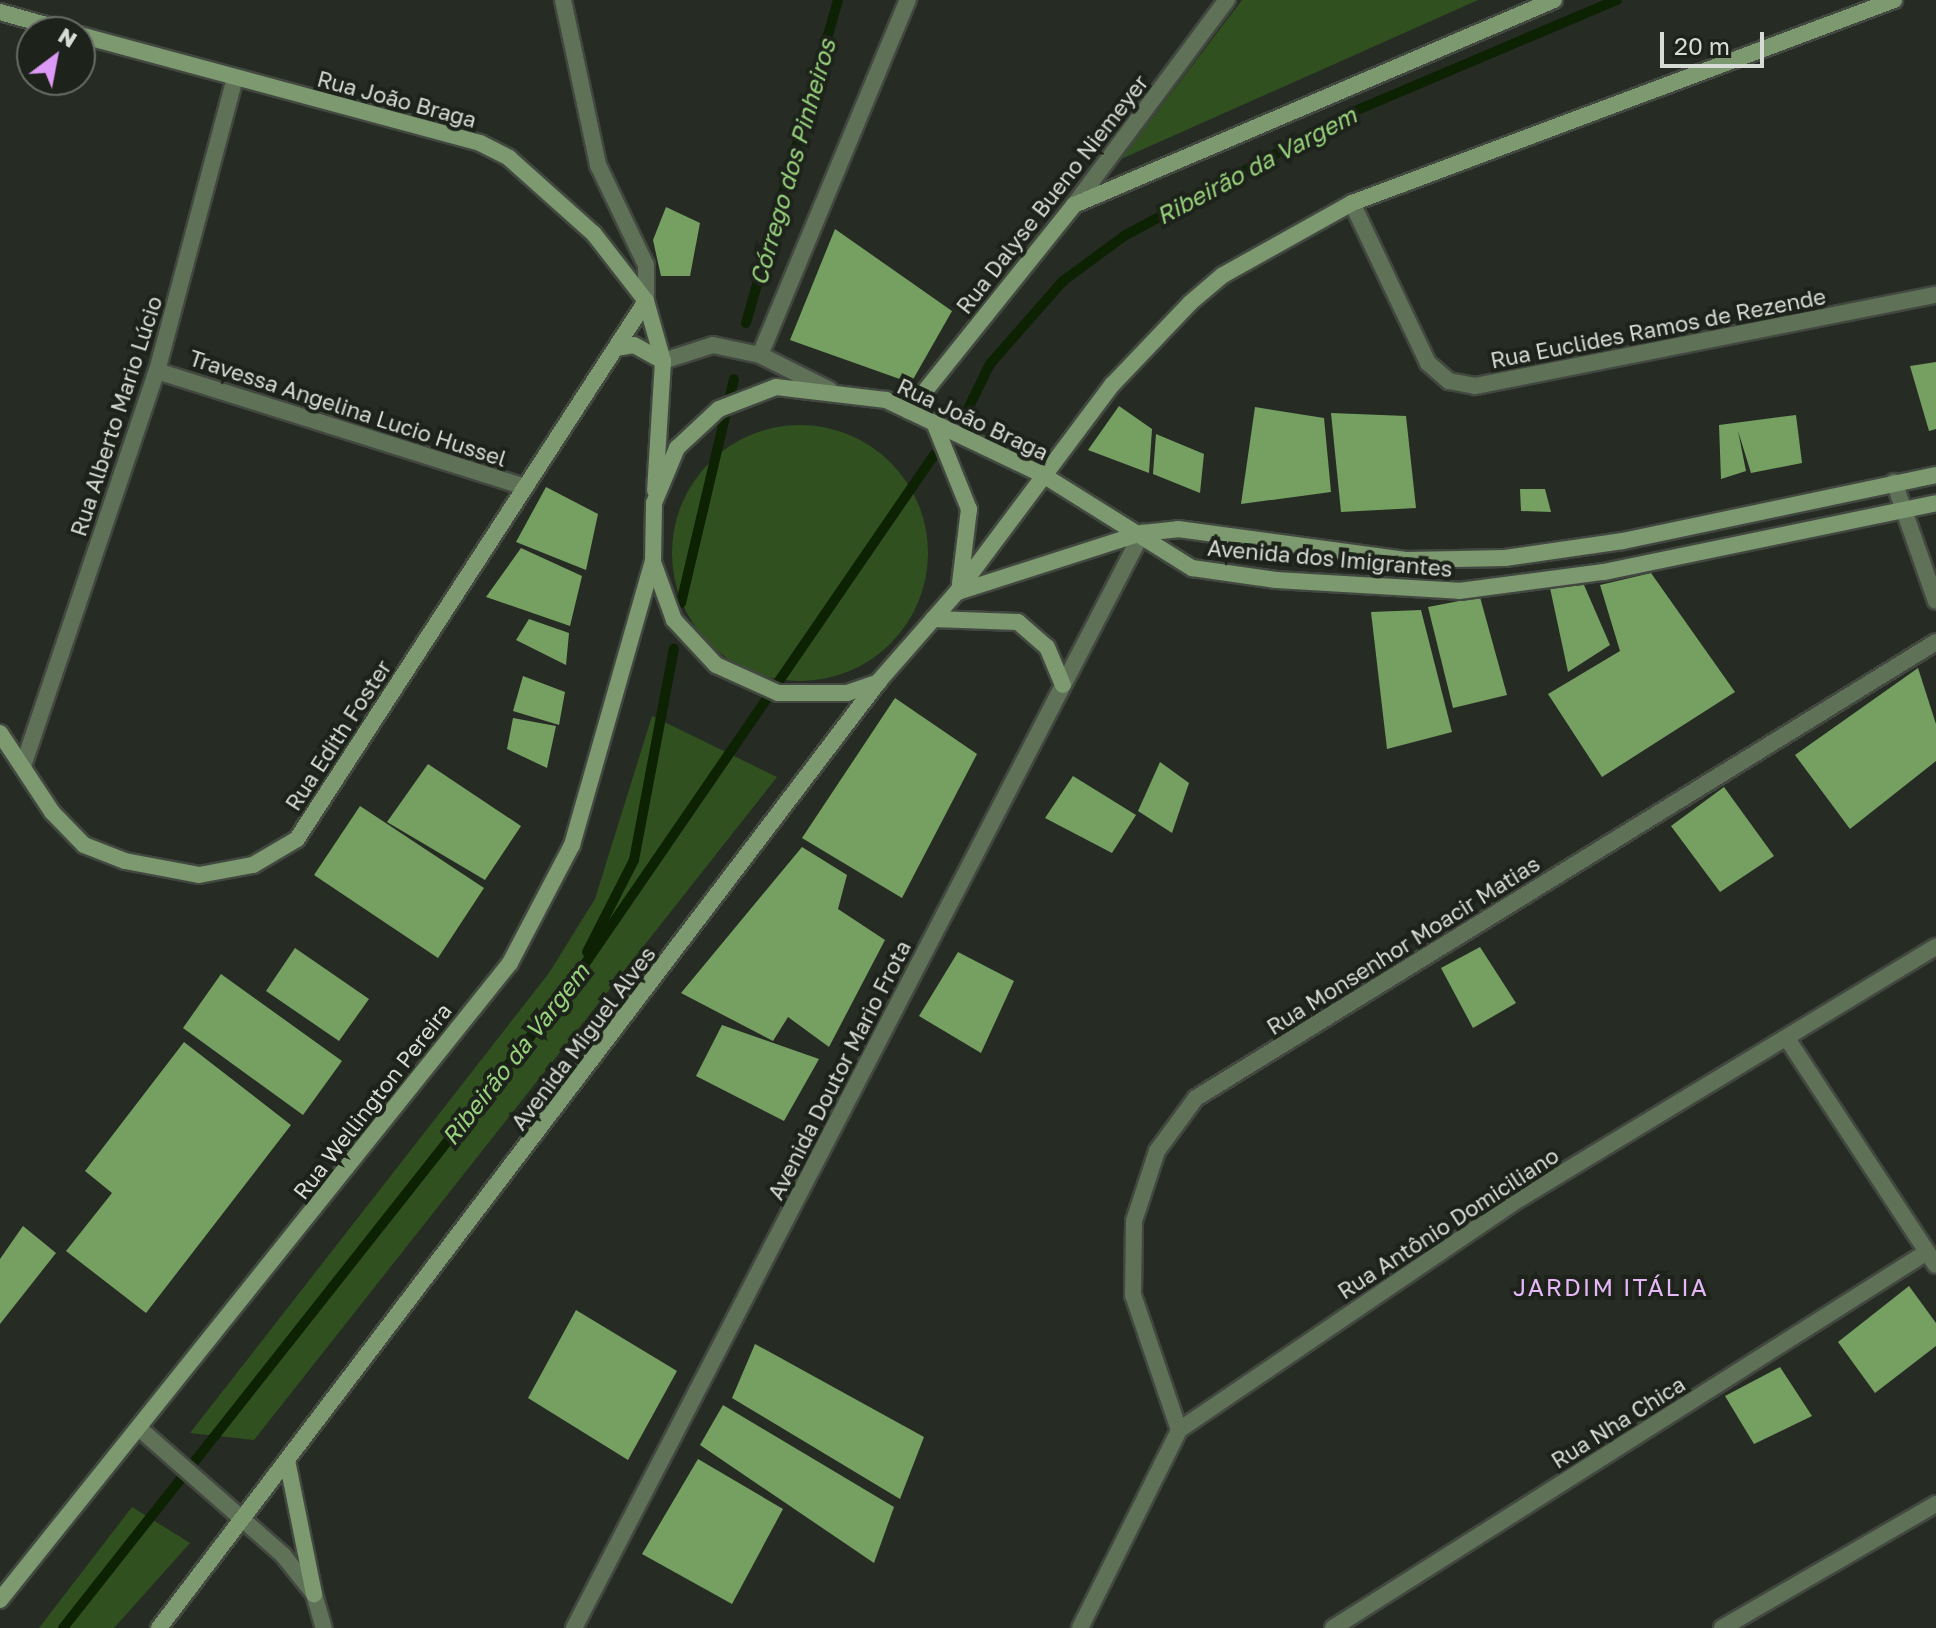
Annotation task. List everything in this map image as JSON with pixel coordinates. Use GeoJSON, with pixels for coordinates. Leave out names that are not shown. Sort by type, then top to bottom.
{"type":"FeatureCollection","features":[{"type":"Feature","properties":{"kind":"main road"},"geometry":{"type":"LineString","coordinates":[[1074,205],[1554,0]]}},
{"type":"Feature","properties":{"kind":"main road","name":"Avenida Miguel Alves"},"geometry":{"type":"LineString","coordinates":[[159,1628],[288,1465],[879,681],[957,592],[1112,385],[1190,303],[1223,275],[1352,203],[1894,0]]}},
{"type":"Feature","properties":{"kind":"main road","name":"Rua João Braga"},"geometry":{"type":"LineString","coordinates":[[96,39],[480,143],[509,158],[594,234],[646,301]]}},
{"type":"Feature","properties":{"kind":"main road","name":"Rua Dalyse Bueno Niemeyer"},"geometry":{"type":"LineString","coordinates":[[909,411],[1074,205]]}},
{"type":"Feature","properties":{"kind":"main road","name":"Rua Edith Foster"},"geometry":{"type":"LineString","coordinates":[[0,733],[24,763],[52,812],[84,845],[125,861],[199,875],[253,865],[297,839],[646,301]]}},
{"type":"Feature","properties":{"kind":"main road"},"geometry":{"type":"LineString","coordinates":[[646,301],[663,361],[654,503]]}},
{"type":"Feature","properties":{"kind":"main road"},"geometry":{"type":"LineString","coordinates":[[616,348],[634,345],[663,361]]}},
{"type":"Feature","properties":{"kind":"main road","name":"Rua João Braga"},"geometry":{"type":"LineString","coordinates":[[879,681],[813,696],[746,682],[693,644],[674,620],[653,562],[654,503],[677,448],[719,409],[776,387],[830,390],[886,400],[1043,475],[1142,533]]}},
{"type":"Feature","properties":{"kind":"main road"},"geometry":{"type":"LineString","coordinates":[[935,425],[969,509],[957,592],[1142,533]]}},
{"type":"Feature","properties":{"kind":"main road","name":"Avenida dos Imigrantes"},"geometry":{"type":"LineString","coordinates":[[1142,533],[1178,529],[1406,560],[1505,558],[1623,541],[1936,475]]}},
{"type":"Feature","properties":{"kind":"main road","name":"Avenida dos Imigrantes"},"geometry":{"type":"LineString","coordinates":[[1142,533],[1192,568],[1459,591],[1604,572],[1936,503]]}},
{"type":"Feature","properties":{"kind":"main road","name":"Rua Wellington Pereira"},"geometry":{"type":"LineString","coordinates":[[0,1600],[140,1429],[510,963],[541,911],[572,845],[653,562]]}},
{"type":"Feature","properties":{"kind":"main road"},"geometry":{"type":"LineString","coordinates":[[933,619],[1018,622],[1047,647],[1063,685]]}},
{"type":"Feature","properties":{"kind":"main road"},"geometry":{"type":"LineString","coordinates":[[288,1465],[314,1594]]}},
{"type":"Feature","properties":{"kind":"street"},"geometry":{"type":"LineString","coordinates":[[563,0],[598,165],[646,265],[646,301]]}},
{"type":"Feature","properties":{"kind":"street"},"geometry":{"type":"LineString","coordinates":[[760,355],[908,0]]}},
{"type":"Feature","properties":{"kind":"street","name":"Rua Dalyse Bueno Niemeyer"},"geometry":{"type":"LineString","coordinates":[[1074,205],[1227,0]]}},
{"type":"Feature","properties":{"kind":"street","name":"Rua Alberto Mario Lúcio"},"geometry":{"type":"LineString","coordinates":[[24,763],[157,371],[235,78]]}},
{"type":"Feature","properties":{"kind":"street","name":"Rua Euclides Ramos de Rezende"},"geometry":{"type":"LineString","coordinates":[[1352,203],[1428,363],[1449,381],[1475,386],[1936,295]]}},
{"type":"Feature","properties":{"kind":"street"},"geometry":{"type":"LineString","coordinates":[[663,361],[713,345],[760,355],[830,390]]}},
{"type":"Feature","properties":{"kind":"street","name":"Travessa Angelina Lucio Hussel"},"geometry":{"type":"LineString","coordinates":[[157,371],[525,487]]}},
{"type":"Feature","properties":{"kind":"street"},"geometry":{"type":"LineString","coordinates":[[1894,482],[1936,601]]}},
{"type":"Feature","properties":{"kind":"street","name":"Avenida Doutor Mario Frota"},"geometry":{"type":"LineString","coordinates":[[574,1628],[1142,533]]}},
{"type":"Feature","properties":{"kind":"street","name":"Rua Monsenhor Moacir Matias"},"geometry":{"type":"LineString","coordinates":[[1179,1430],[1133,1295],[1134,1221],[1157,1151],[1196,1098],[1936,642]]}},
{"type":"Feature","properties":{"kind":"street","name":"Rua Antônio Domiciliano"},"geometry":{"type":"LineString","coordinates":[[1080,1628],[1179,1430],[1521,1198],[1788,1040],[1936,947]]}},
{"type":"Feature","properties":{"kind":"street"},"geometry":{"type":"LineString","coordinates":[[1788,1040],[1932,1258]]}},
{"type":"Feature","properties":{"kind":"street","name":"Rua Nha Chica"},"geometry":{"type":"LineString","coordinates":[[1333,1628],[1932,1258]]}},
{"type":"Feature","properties":{"kind":"street"},"geometry":{"type":"LineString","coordinates":[[140,1429],[243,1521],[314,1594],[324,1628]]}},
{"type":"Feature","properties":{"kind":"street"},"geometry":{"type":"LineString","coordinates":[[1722,1628],[1936,1504]]}},
{"type":"Feature","properties":{"kind":"green space"},"geometry":{"type":"Polygon","coordinates":[[[1242,0],[1478,0],[1121,159],[1242,0]]]}},
{"type":"Feature","properties":{"kind":"green space"},"geometry":{"type":"Polygon","coordinates":[[[787,425],[813,425],[849,434],[891,462],[919,504],[926,528],[926,578],[919,602],[891,644],[849,672],[813,681],[787,681],[751,672],[709,644],[681,602],[672,566],[672,540],[681,504],[709,462],[751,434],[787,425]]]}},
{"type":"Feature","properties":{"kind":"green space"},"geometry":{"type":"Polygon","coordinates":[[[652,716],[777,777],[254,1440],[190,1433],[549,973],[595,899],[652,716]]]}},
{"type":"Feature","properties":{"kind":"green space"},"geometry":{"type":"Polygon","coordinates":[[[132,1507],[190,1543],[114,1628],[39,1628],[132,1507]]]}},
{"type":"Feature","properties":{"kind":"building"},"geometry":{"type":"Polygon","coordinates":[[[666,207],[700,223],[690,276],[661,276],[653,240],[666,207]]]}},
{"type":"Feature","properties":{"kind":"building"},"geometry":{"type":"Polygon","coordinates":[[[835,229],[952,311],[911,383],[790,340],[835,229]]]}},
{"type":"Feature","properties":{"kind":"building"},"geometry":{"type":"Polygon","coordinates":[[[1936,362],[1936,429],[1929,431],[1910,366],[1936,362]]]}},
{"type":"Feature","properties":{"kind":"building"},"geometry":{"type":"Polygon","coordinates":[[[1119,406],[1152,429],[1149,473],[1088,450],[1119,406]]]}},
{"type":"Feature","properties":{"kind":"building"},"geometry":{"type":"Polygon","coordinates":[[[1255,407],[1324,418],[1331,492],[1241,504],[1255,407]]]}},
{"type":"Feature","properties":{"kind":"building"},"geometry":{"type":"Polygon","coordinates":[[[1331,413],[1406,416],[1416,508],[1341,512],[1331,413]]]}},
{"type":"Feature","properties":{"kind":"building"},"geometry":{"type":"Polygon","coordinates":[[[1796,415],[1802,463],[1751,473],[1738,431],[1746,471],[1721,479],[1719,425],[1796,415]]]}},
{"type":"Feature","properties":{"kind":"building"},"geometry":{"type":"Polygon","coordinates":[[[1156,434],[1204,454],[1200,493],[1153,474],[1156,434]]]}},
{"type":"Feature","properties":{"kind":"building"},"geometry":{"type":"Polygon","coordinates":[[[546,487],[598,514],[586,570],[516,542],[546,487]]]}},
{"type":"Feature","properties":{"kind":"building"},"geometry":{"type":"Polygon","coordinates":[[[1520,489],[1545,489],[1551,512],[1521,511],[1520,489]]]}},
{"type":"Feature","properties":{"kind":"building"},"geometry":{"type":"Polygon","coordinates":[[[521,548],[582,576],[570,626],[486,597],[521,548]]]}},
{"type":"Feature","properties":{"kind":"building"},"geometry":{"type":"Polygon","coordinates":[[[1651,573],[1735,692],[1602,777],[1548,694],[1620,651],[1600,585],[1651,573]]]}},
{"type":"Feature","properties":{"kind":"building"},"geometry":{"type":"Polygon","coordinates":[[[1584,585],[1610,645],[1568,672],[1550,588],[1584,585]]]}},
{"type":"Feature","properties":{"kind":"building"},"geometry":{"type":"Polygon","coordinates":[[[1480,597],[1507,695],[1453,708],[1428,607],[1480,597]]]}},
{"type":"Feature","properties":{"kind":"building"},"geometry":{"type":"Polygon","coordinates":[[[1421,610],[1452,732],[1387,749],[1371,612],[1421,610]]]}},
{"type":"Feature","properties":{"kind":"building"},"geometry":{"type":"Polygon","coordinates":[[[529,619],[569,633],[566,665],[516,640],[529,619]]]}},
{"type":"Feature","properties":{"kind":"building"},"geometry":{"type":"Polygon","coordinates":[[[1918,668],[1936,724],[1936,761],[1850,829],[1795,755],[1918,668]]]}},
{"type":"Feature","properties":{"kind":"building"},"geometry":{"type":"Polygon","coordinates":[[[523,676],[565,692],[559,725],[513,711],[523,676]]]}},
{"type":"Feature","properties":{"kind":"building"},"geometry":{"type":"Polygon","coordinates":[[[895,698],[977,754],[902,898],[802,838],[895,698]]]}},
{"type":"Feature","properties":{"kind":"building"},"geometry":{"type":"Polygon","coordinates":[[[513,718],[556,726],[547,768],[507,749],[513,718]]]}},
{"type":"Feature","properties":{"kind":"building"},"geometry":{"type":"Polygon","coordinates":[[[1160,762],[1189,783],[1172,833],[1138,811],[1160,762]]]}},
{"type":"Feature","properties":{"kind":"building"},"geometry":{"type":"Polygon","coordinates":[[[428,764],[521,826],[485,880],[387,822],[428,764]]]}},
{"type":"Feature","properties":{"kind":"building"},"geometry":{"type":"Polygon","coordinates":[[[1073,776],[1136,815],[1112,853],[1045,818],[1073,776]]]}},
{"type":"Feature","properties":{"kind":"building"},"geometry":{"type":"Polygon","coordinates":[[[1724,787],[1774,856],[1720,892],[1671,826],[1724,787]]]}},
{"type":"Feature","properties":{"kind":"building"},"geometry":{"type":"Polygon","coordinates":[[[360,806],[484,888],[438,958],[314,875],[360,806]]]}},
{"type":"Feature","properties":{"kind":"building"},"geometry":{"type":"Polygon","coordinates":[[[802,847],[847,875],[838,909],[885,940],[829,1047],[788,1017],[773,1041],[681,993],[802,847]]]}},
{"type":"Feature","properties":{"kind":"building"},"geometry":{"type":"Polygon","coordinates":[[[1480,947],[1516,1003],[1473,1028],[1441,968],[1480,947]]]}},
{"type":"Feature","properties":{"kind":"building"},"geometry":{"type":"Polygon","coordinates":[[[295,948],[369,999],[339,1041],[266,991],[295,948]]]}},
{"type":"Feature","properties":{"kind":"building"},"geometry":{"type":"Polygon","coordinates":[[[958,952],[1014,981],[981,1053],[919,1016],[958,952]]]}},
{"type":"Feature","properties":{"kind":"building"},"geometry":{"type":"Polygon","coordinates":[[[221,974],[342,1061],[303,1115],[183,1028],[221,974]]]}},
{"type":"Feature","properties":{"kind":"building"},"geometry":{"type":"Polygon","coordinates":[[[722,1025],[819,1059],[784,1121],[696,1076],[722,1025]]]}},
{"type":"Feature","properties":{"kind":"building"},"geometry":{"type":"Polygon","coordinates":[[[184,1042],[291,1125],[146,1313],[66,1251],[112,1193],[85,1171],[184,1042]]]}},
{"type":"Feature","properties":{"kind":"building"},"geometry":{"type":"Polygon","coordinates":[[[23,1226],[56,1253],[0,1324],[0,1259],[23,1226]]]}},
{"type":"Feature","properties":{"kind":"building"},"geometry":{"type":"Polygon","coordinates":[[[1909,1286],[1936,1323],[1936,1346],[1875,1393],[1838,1342],[1909,1286]]]}},
{"type":"Feature","properties":{"kind":"building"},"geometry":{"type":"Polygon","coordinates":[[[576,1310],[677,1371],[628,1460],[528,1398],[576,1310]]]}},
{"type":"Feature","properties":{"kind":"building"},"geometry":{"type":"Polygon","coordinates":[[[755,1344],[924,1437],[900,1499],[732,1398],[755,1344]]]}},
{"type":"Feature","properties":{"kind":"building"},"geometry":{"type":"Polygon","coordinates":[[[1780,1367],[1812,1416],[1754,1444],[1725,1396],[1780,1367]]]}},
{"type":"Feature","properties":{"kind":"building"},"geometry":{"type":"Polygon","coordinates":[[[723,1405],[894,1507],[874,1563],[700,1445],[723,1405]]]}},
{"type":"Feature","properties":{"kind":"building"},"geometry":{"type":"Polygon","coordinates":[[[698,1459],[783,1509],[732,1604],[642,1554],[698,1459]]]}},
{"type":"Feature","properties":{"kind":"waterway","name":"Córrego dos Pinheiros"},"geometry":{"type":"LineString","coordinates":[[746,323],[838,0]]}},
{"type":"Feature","properties":{"kind":"waterway","name":"Ribeirão da Vargem"},"geometry":{"type":"LineString","coordinates":[[963,419],[990,364],[1063,281],[1124,236],[1355,111],[1617,0]]}},
{"type":"Feature","properties":{"kind":"waterway","name":"Córrego dos Pinheiros"},"geometry":{"type":"LineString","coordinates":[[681,603],[734,379]]}},
{"type":"Feature","properties":{"kind":"waterway","name":"Ribeirão da Vargem"},"geometry":{"type":"LineString","coordinates":[[63,1628],[567,990],[934,455]]}},
{"type":"Feature","properties":{"kind":"waterway","name":"Córrego dos Pinheiros"},"geometry":{"type":"LineString","coordinates":[[587,952],[634,860],[674,649]]}},
{"type":"Feature","properties":{"kind":"district","name":"JARDIM ITÁLIA"},"geometry":{"type":"Point","coordinates":[1611,1287]}}]}
